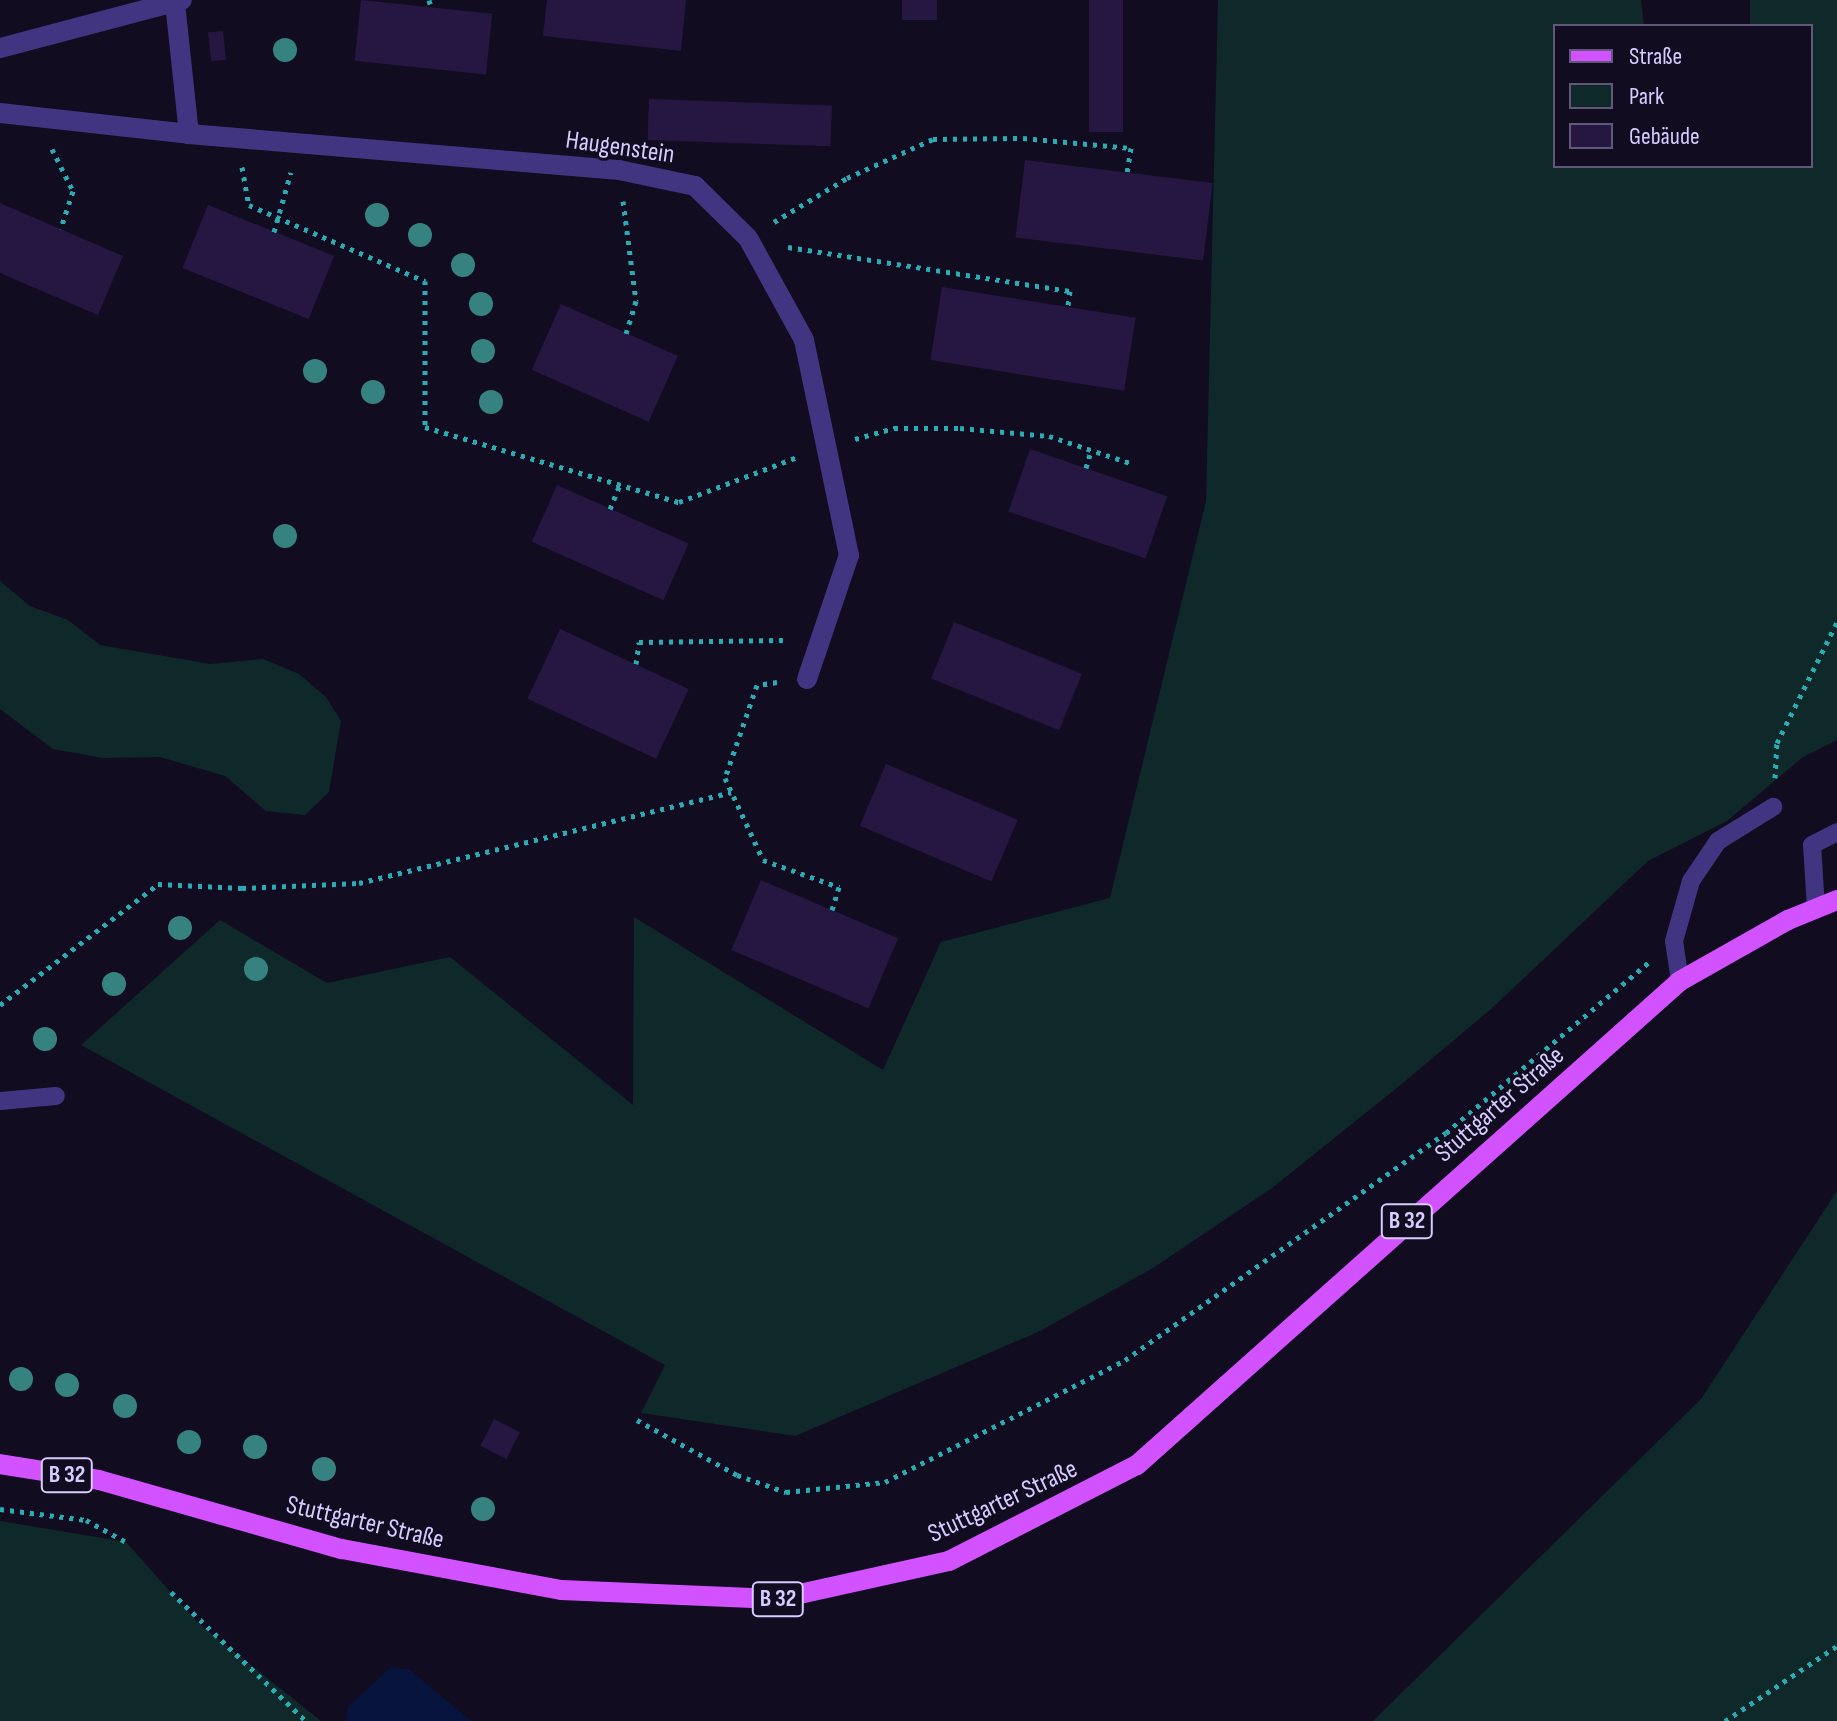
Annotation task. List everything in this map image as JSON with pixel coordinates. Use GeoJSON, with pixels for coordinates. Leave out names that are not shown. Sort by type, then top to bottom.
{"type":"FeatureCollection","features":[{"type":"Feature","properties":{"kind":"main road","name":"Stuttgarter Straße"},"geometry":{"type":"LineString","coordinates":[[0,1464],[99,1480],[342,1549],[561,1590],[777,1599],[949,1561],[1137,1465],[1680,981],[1816,908],[1837,900]]}},
{"type":"Feature","properties":{"kind":"street"},"geometry":{"type":"LineString","coordinates":[[0,48],[179,1],[189,134]]}},
{"type":"Feature","properties":{"kind":"street","name":"Haugenstein"},"geometry":{"type":"LineString","coordinates":[[0,113],[237,139],[619,170],[695,186],[748,238],[804,340],[849,555],[807,679]]}},
{"type":"Feature","properties":{"kind":"lane"},"geometry":{"type":"LineString","coordinates":[[1680,981],[1674,941],[1691,881],[1718,841],[1773,807]]}},
{"type":"Feature","properties":{"kind":"lane"},"geometry":{"type":"LineString","coordinates":[[1816,908],[1812,845],[1837,832]]}},
{"type":"Feature","properties":{"kind":"lane"},"geometry":{"type":"LineString","coordinates":[[0,1101],[56,1096]]}},
{"type":"Feature","properties":{"kind":"path"},"geometry":{"type":"LineString","coordinates":[[429,0],[431,7]]}},
{"type":"Feature","properties":{"kind":"path"},"geometry":{"type":"LineString","coordinates":[[37,117],[73,191],[61,229]]}},
{"type":"Feature","properties":{"kind":"path"},"geometry":{"type":"LineString","coordinates":[[748,238],[847,178],[933,139],[1023,138],[1131,148],[1127,172]]}},
{"type":"Feature","properties":{"kind":"path"},"geometry":{"type":"LineString","coordinates":[[237,139],[249,205],[425,281],[425,427],[679,502],[826,446],[894,428],[960,428],[1049,436],[1133,464]]}},
{"type":"Feature","properties":{"kind":"path"},"geometry":{"type":"LineString","coordinates":[[274,232],[298,144]]}},
{"type":"Feature","properties":{"kind":"path"},"geometry":{"type":"LineString","coordinates":[[619,170],[636,301],[626,333]]}},
{"type":"Feature","properties":{"kind":"path"},"geometry":{"type":"LineString","coordinates":[[748,238],[829,257],[1070,291],[1068,306]]}},
{"type":"Feature","properties":{"kind":"path"},"geometry":{"type":"LineString","coordinates":[[1086,468],[1091,450]]}},
{"type":"Feature","properties":{"kind":"path"},"geometry":{"type":"LineString","coordinates":[[610,509],[620,484]]}},
{"type":"Feature","properties":{"kind":"path"},"geometry":{"type":"LineString","coordinates":[[1773,807],[1777,743],[1837,622]]}},
{"type":"Feature","properties":{"kind":"path"},"geometry":{"type":"LineString","coordinates":[[636,664],[639,642],[757,640]]}},
{"type":"Feature","properties":{"kind":"path"},"geometry":{"type":"LineString","coordinates":[[807,679],[757,685],[725,778],[763,860],[839,887],[832,910]]}},
{"type":"Feature","properties":{"kind":"path"},"geometry":{"type":"LineString","coordinates":[[0,1005],[158,884],[219,889],[359,883],[731,792]]}},
{"type":"Feature","properties":{"kind":"path"},"geometry":{"type":"LineString","coordinates":[[637,1420],[737,1475],[786,1492],[885,1482],[1125,1360],[1446,1133],[1674,941]]}},
{"type":"Feature","properties":{"kind":"path"},"geometry":{"type":"LineString","coordinates":[[0,1509],[86,1520],[126,1542]]}},
{"type":"Feature","properties":{"kind":"path"},"geometry":{"type":"LineString","coordinates":[[171,1592],[306,1721]]}},
{"type":"Feature","properties":{"kind":"path"},"geometry":{"type":"LineString","coordinates":[[1725,1721],[1837,1646]]}},
{"type":"Feature","properties":{"kind":"green space"},"geometry":{"type":"Polygon","coordinates":[[[1218,0],[1641,0],[1644,24],[1553,24],[1553,168],[1813,168],[1813,24],[1750,24],[1750,0],[1837,0],[1837,740],[1803,757],[1727,821],[1648,861],[1491,1009],[1398,1087],[1272,1188],[1153,1268],[1038,1332],[795,1436],[641,1413],[665,1365],[81,1045],[220,920],[327,983],[450,957],[633,1105],[634,917],[883,1070],[941,942],[1110,898],[1206,501],[1218,0]]]}},
{"type":"Feature","properties":{"kind":"green space"},"geometry":{"type":"Polygon","coordinates":[[[0,581],[30,606],[68,620],[100,645],[210,664],[263,659],[299,674],[326,697],[341,721],[329,792],[305,815],[266,811],[225,776],[160,757],[103,758],[53,749],[0,709],[0,581]]]}},
{"type":"Feature","properties":{"kind":"green space"},"geometry":{"type":"Polygon","coordinates":[[[1837,1191],[1837,1721],[1373,1721],[1701,1399],[1837,1191]]]}},
{"type":"Feature","properties":{"kind":"green space"},"geometry":{"type":"Polygon","coordinates":[[[0,1521],[126,1542],[198,1623],[321,1721],[0,1721],[0,1521]]]}},
{"type":"Feature","properties":{"kind":"water"},"geometry":{"type":"Polygon","coordinates":[[[391,1667],[410,1670],[471,1721],[346,1721],[348,1707],[391,1667]]]}},
{"type":"Feature","properties":{"kind":"building"},"geometry":{"type":"Polygon","coordinates":[[[361,0],[492,14],[486,74],[355,61],[361,0]]]}},
{"type":"Feature","properties":{"kind":"building"},"geometry":{"type":"Polygon","coordinates":[[[547,0],[686,0],[681,51],[543,36],[547,0]]]}},
{"type":"Feature","properties":{"kind":"building"},"geometry":{"type":"Polygon","coordinates":[[[902,0],[937,0],[937,20],[902,20],[902,0]]]}},
{"type":"Feature","properties":{"kind":"building"},"geometry":{"type":"Polygon","coordinates":[[[1089,0],[1123,0],[1123,132],[1089,132],[1089,0]]]}},
{"type":"Feature","properties":{"kind":"building"},"geometry":{"type":"Polygon","coordinates":[[[223,31],[226,60],[211,61],[208,33],[223,31]]]}},
{"type":"Feature","properties":{"kind":"building"},"geometry":{"type":"Polygon","coordinates":[[[649,99],[832,105],[830,146],[648,140],[649,99]]]}},
{"type":"Feature","properties":{"kind":"building"},"geometry":{"type":"Polygon","coordinates":[[[1025,160],[1213,183],[1203,260],[1015,237],[1025,160]]]}},
{"type":"Feature","properties":{"kind":"building"},"geometry":{"type":"Polygon","coordinates":[[[0,203],[123,256],[98,315],[0,273],[0,203]]]}},
{"type":"Feature","properties":{"kind":"building"},"geometry":{"type":"Polygon","coordinates":[[[208,205],[334,256],[309,319],[183,268],[208,205]]]}},
{"type":"Feature","properties":{"kind":"building"},"geometry":{"type":"Polygon","coordinates":[[[942,287],[1136,318],[1124,391],[930,360],[942,287]]]}},
{"type":"Feature","properties":{"kind":"building"},"geometry":{"type":"Polygon","coordinates":[[[561,304],[678,356],[649,422],[532,370],[561,304]]]}},
{"type":"Feature","properties":{"kind":"building"},"geometry":{"type":"Polygon","coordinates":[[[1030,449],[1167,496],[1146,559],[1009,511],[1030,449]]]}},
{"type":"Feature","properties":{"kind":"building"},"geometry":{"type":"Polygon","coordinates":[[[557,485],[689,544],[663,600],[532,542],[557,485]]]}},
{"type":"Feature","properties":{"kind":"building"},"geometry":{"type":"Polygon","coordinates":[[[954,622],[1082,674],[1059,730],[931,679],[954,622]]]}},
{"type":"Feature","properties":{"kind":"building"},"geometry":{"type":"Polygon","coordinates":[[[560,629],[689,689],[656,759],[527,699],[560,629]]]}},
{"type":"Feature","properties":{"kind":"building"},"geometry":{"type":"Polygon","coordinates":[[[886,764],[1018,820],[991,882],[860,826],[886,764]]]}},
{"type":"Feature","properties":{"kind":"building"},"geometry":{"type":"Polygon","coordinates":[[[761,880],[898,938],[868,1008],[731,950],[761,880]]]}},
{"type":"Feature","properties":{"kind":"building"},"geometry":{"type":"Polygon","coordinates":[[[494,1419],[520,1432],[506,1459],[480,1446],[494,1419]]]}}]}
